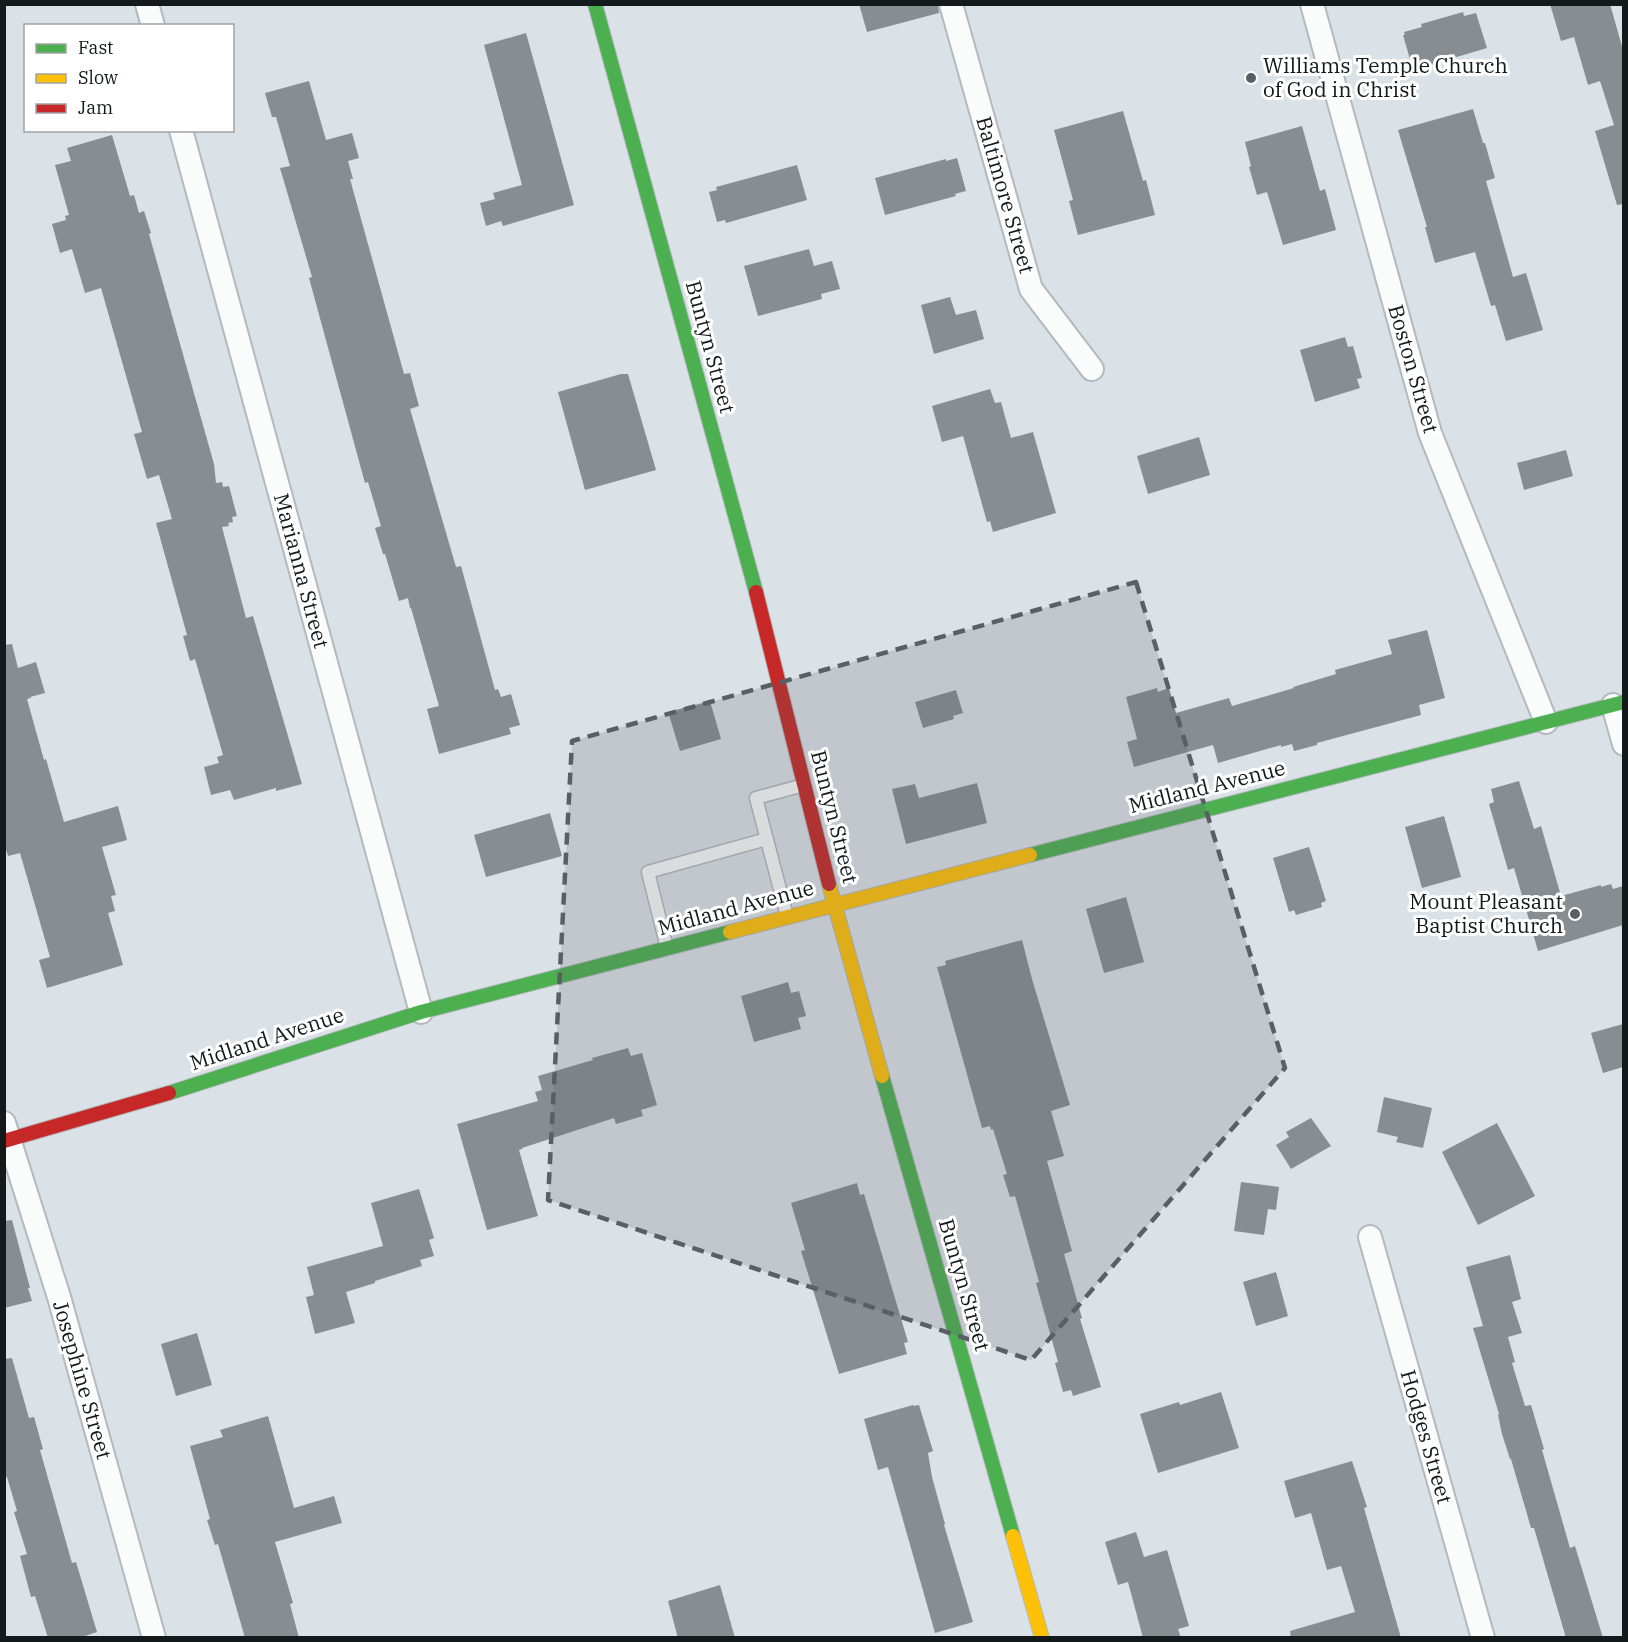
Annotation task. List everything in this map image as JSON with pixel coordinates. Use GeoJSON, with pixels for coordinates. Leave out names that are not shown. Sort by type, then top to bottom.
{"type":"FeatureCollection","features":[{"type":"Feature","properties":{"kind":"street"},"geometry":{"type":"LineString","coordinates":[[147,4],[152,24]]}},
{"type":"Feature","properties":{"kind":"street","name":"Buntyn Street"},"geometry":{"type":"LineString","coordinates":[[595,4],[765,626],[834,905],[1042,1638]]}},
{"type":"Feature","properties":{"kind":"street","name":"Baltimore Street"},"geometry":{"type":"LineString","coordinates":[[951,4],[1031,289],[1092,369]]}},
{"type":"Feature","properties":{"kind":"street","name":"Boston Street"},"geometry":{"type":"LineString","coordinates":[[1312,4],[1430,433],[1546,722]]}},
{"type":"Feature","properties":{"kind":"street","name":"Marianna Street"},"geometry":{"type":"LineString","coordinates":[[182,132],[422,1012]]}},
{"type":"Feature","properties":{"kind":"street"},"geometry":{"type":"LineString","coordinates":[[1618,704],[1623,744]]}},
{"type":"Feature","properties":{"kind":"street","name":"Midland Avenue"},"geometry":{"type":"LineString","coordinates":[[6,1135],[165,1094],[422,1012],[1618,704]]}},
{"type":"Feature","properties":{"kind":"street","name":"Josephine Street"},"geometry":{"type":"LineString","coordinates":[[6,1135],[59,1297],[154,1638]]}},
{"type":"Feature","properties":{"kind":"street","name":"Hodges Street"},"geometry":{"type":"LineString","coordinates":[[1370,1236],[1483,1638]]}},
{"type":"Feature","properties":{"kind":"lane"},"geometry":{"type":"LineString","coordinates":[[788,917],[756,798],[804,785]]}},
{"type":"Feature","properties":{"kind":"lane"},"geometry":{"type":"LineString","coordinates":[[667,948],[648,872],[767,839]]}},
{"type":"Feature","properties":{"kind":"highlighted area"},"geometry":{"type":"Polygon","coordinates":[[[1136,582],[1285,1068],[1031,1360],[548,1200],[572,741],[1136,582]]]}},
{"type":"Feature","properties":{"kind":"building"},"geometry":{"type":"Polygon","coordinates":[[[859,4],[938,4],[939,13],[867,32],[859,4]]]}},
{"type":"Feature","properties":{"kind":"building"},"geometry":{"type":"Polygon","coordinates":[[[1550,4],[1610,4],[1623,50],[1623,204],[1617,205],[1595,131],[1614,125],[1600,81],[1588,85],[1574,37],[1561,41],[1550,4]]]}},
{"type":"Feature","properties":{"kind":"building"},"geometry":{"type":"Polygon","coordinates":[[[1463,12],[1464,16],[1476,13],[1487,48],[1413,70],[1404,32],[1422,27],[1421,24],[1463,12]]]}},
{"type":"Feature","properties":{"kind":"building"},"geometry":{"type":"Polygon","coordinates":[[[526,33],[574,205],[503,226],[501,221],[486,226],[480,203],[495,199],[493,193],[522,185],[484,45],[526,33]]]}},
{"type":"Feature","properties":{"kind":"building"},"geometry":{"type":"Polygon","coordinates":[[[309,81],[326,140],[352,133],[359,158],[348,161],[353,179],[350,179],[404,374],[410,373],[419,406],[410,409],[456,567],[461,566],[495,690],[498,689],[501,697],[511,694],[520,725],[509,728],[511,734],[439,754],[427,709],[439,706],[408,598],[399,601],[375,528],[381,526],[368,482],[365,483],[309,278],[312,277],[280,168],[290,166],[276,117],[272,117],[265,93],[309,81]]]}},
{"type":"Feature","properties":{"kind":"building"},"geometry":{"type":"Polygon","coordinates":[[[1473,109],[1495,178],[1486,181],[1513,277],[1526,273],[1543,330],[1506,341],[1495,305],[1491,306],[1475,252],[1435,263],[1425,227],[1427,227],[1398,130],[1473,109]]]}},
{"type":"Feature","properties":{"kind":"building"},"geometry":{"type":"Polygon","coordinates":[[[1123,111],[1155,215],[1078,235],[1069,201],[1073,200],[1054,130],[1123,111]]]}},
{"type":"Feature","properties":{"kind":"building"},"geometry":{"type":"Polygon","coordinates":[[[1302,126],[1320,191],[1325,189],[1336,230],[1283,245],[1267,192],[1257,195],[1245,142],[1302,126]]]}},
{"type":"Feature","properties":{"kind":"building"},"geometry":{"type":"Polygon","coordinates":[[[112,135],[130,196],[134,195],[139,213],[144,211],[151,233],[149,234],[214,464],[216,483],[222,482],[223,487],[229,486],[237,516],[232,517],[233,522],[228,523],[229,526],[222,527],[246,618],[253,616],[302,784],[276,791],[276,788],[234,800],[230,790],[211,795],[204,767],[219,763],[217,757],[223,755],[195,659],[190,661],[183,636],[187,635],[156,523],[172,519],[159,475],[147,479],[134,434],[142,432],[101,288],[85,293],[72,249],[60,253],[52,224],[66,220],[65,216],[69,215],[55,165],[71,161],[67,148],[112,135]]]}},
{"type":"Feature","properties":{"kind":"building"},"geometry":{"type":"Polygon","coordinates":[[[957,158],[966,191],[955,194],[956,196],[885,215],[875,178],[957,158]]]}},
{"type":"Feature","properties":{"kind":"building"},"geometry":{"type":"Polygon","coordinates":[[[797,165],[807,200],[726,223],[725,220],[717,222],[709,192],[717,190],[716,187],[797,165]]]}},
{"type":"Feature","properties":{"kind":"building"},"geometry":{"type":"Polygon","coordinates":[[[809,249],[814,266],[832,261],[840,289],[821,294],[822,299],[758,316],[744,266],[809,249]]]}},
{"type":"Feature","properties":{"kind":"building"},"geometry":{"type":"Polygon","coordinates":[[[950,297],[956,315],[976,310],[984,339],[934,354],[921,305],[950,297]]]}},
{"type":"Feature","properties":{"kind":"building"},"geometry":{"type":"Polygon","coordinates":[[[1345,337],[1348,347],[1353,346],[1362,378],[1357,379],[1360,388],[1315,402],[1300,350],[1345,337]]]}},
{"type":"Feature","properties":{"kind":"building"},"geometry":{"type":"Polygon","coordinates":[[[628,374],[656,470],[585,490],[558,392],[628,374]]]}},
{"type":"Feature","properties":{"kind":"building"},"geometry":{"type":"Polygon","coordinates":[[[990,389],[995,403],[1001,402],[1011,438],[1033,432],[1056,513],[993,532],[990,521],[987,522],[963,436],[942,442],[932,406],[990,389]]]}},
{"type":"Feature","properties":{"kind":"building"},"geometry":{"type":"Polygon","coordinates":[[[1199,437],[1210,475],[1148,494],[1137,456],[1199,437]]]}},
{"type":"Feature","properties":{"kind":"building"},"geometry":{"type":"Polygon","coordinates":[[[1566,450],[1573,476],[1524,490],[1517,463],[1566,450]]]}},
{"type":"Feature","properties":{"kind":"building"},"geometry":{"type":"Polygon","coordinates":[[[1427,630],[1445,698],[1419,705],[1421,715],[1294,751],[1292,744],[1281,747],[1281,745],[1218,763],[1213,745],[1134,767],[1127,742],[1137,739],[1126,697],[1157,688],[1158,692],[1169,688],[1176,713],[1229,698],[1232,706],[1336,674],[1335,670],[1392,654],[1388,640],[1427,630]]]}},
{"type":"Feature","properties":{"kind":"building"},"geometry":{"type":"Polygon","coordinates":[[[12,644],[18,668],[36,662],[45,693],[27,699],[64,822],[118,806],[127,840],[102,847],[116,895],[111,896],[115,911],[108,913],[123,965],[47,988],[39,960],[50,957],[20,853],[8,856],[4,843],[4,645],[12,644]]]}},
{"type":"Feature","properties":{"kind":"building"},"geometry":{"type":"Polygon","coordinates":[[[956,690],[963,713],[953,716],[954,719],[923,728],[915,702],[956,690]]]}},
{"type":"Feature","properties":{"kind":"building"},"geometry":{"type":"Polygon","coordinates":[[[710,701],[721,739],[680,751],[668,712],[710,701]]]}},
{"type":"Feature","properties":{"kind":"building"},"geometry":{"type":"Polygon","coordinates":[[[1519,781],[1534,829],[1541,826],[1561,896],[1601,885],[1601,887],[1611,884],[1613,889],[1623,886],[1623,925],[1538,951],[1514,868],[1508,870],[1489,804],[1494,802],[1491,789],[1519,781]]]}},
{"type":"Feature","properties":{"kind":"building"},"geometry":{"type":"Polygon","coordinates":[[[977,783],[987,823],[906,844],[892,789],[915,784],[919,798],[977,783]]]}},
{"type":"Feature","properties":{"kind":"building"},"geometry":{"type":"Polygon","coordinates":[[[550,813],[562,856],[486,877],[474,835],[550,813]]]}},
{"type":"Feature","properties":{"kind":"building"},"geometry":{"type":"Polygon","coordinates":[[[1444,816],[1461,877],[1422,888],[1405,827],[1444,816]]]}},
{"type":"Feature","properties":{"kind":"building"},"geometry":{"type":"Polygon","coordinates":[[[1309,847],[1326,901],[1321,903],[1322,907],[1296,915],[1294,910],[1289,912],[1273,858],[1309,847]]]}},
{"type":"Feature","properties":{"kind":"building"},"geometry":{"type":"Polygon","coordinates":[[[1126,897],[1144,962],[1104,973],[1086,909],[1126,897]]]}},
{"type":"Feature","properties":{"kind":"building"},"geometry":{"type":"Polygon","coordinates":[[[1022,940],[1070,1105],[1051,1111],[1064,1156],[1047,1161],[1072,1251],[1064,1254],[1082,1318],[1080,1319],[1101,1387],[1073,1396],[1071,1390],[1063,1392],[1055,1363],[1058,1362],[1036,1283],[1039,1282],[1015,1196],[1010,1197],[1003,1175],[1007,1174],[993,1129],[991,1130],[990,1126],[982,1128],[937,967],[946,965],[945,961],[1022,940]]]}},
{"type":"Feature","properties":{"kind":"building"},"geometry":{"type":"Polygon","coordinates":[[[788,982],[791,993],[799,991],[806,1016],[798,1018],[801,1029],[754,1042],[741,996],[788,982]]]}},
{"type":"Feature","properties":{"kind":"building"},"geometry":{"type":"Polygon","coordinates":[[[1623,1024],[1623,1067],[1603,1073],[1591,1033],[1623,1024]]]}},
{"type":"Feature","properties":{"kind":"building"},"geometry":{"type":"Polygon","coordinates":[[[628,1048],[631,1056],[642,1053],[657,1105],[641,1110],[643,1116],[616,1124],[614,1118],[519,1150],[538,1216],[487,1230],[457,1124],[538,1101],[535,1092],[542,1090],[538,1076],[628,1048]]]}},
{"type":"Feature","properties":{"kind":"building"},"geometry":{"type":"Polygon","coordinates":[[[1384,1097],[1432,1108],[1423,1148],[1396,1142],[1398,1137],[1377,1132],[1384,1097]]]}},
{"type":"Feature","properties":{"kind":"building"},"geometry":{"type":"Polygon","coordinates":[[[1311,1118],[1331,1146],[1291,1169],[1276,1145],[1289,1137],[1286,1132],[1311,1118]]]}},
{"type":"Feature","properties":{"kind":"building"},"geometry":{"type":"Polygon","coordinates":[[[1497,1123],[1535,1196],[1478,1225],[1442,1152],[1497,1123]]]}},
{"type":"Feature","properties":{"kind":"building"},"geometry":{"type":"Polygon","coordinates":[[[1241,1182],[1279,1187],[1276,1210],[1268,1209],[1264,1235],[1234,1231],[1241,1182]]]}},
{"type":"Feature","properties":{"kind":"building"},"geometry":{"type":"Polygon","coordinates":[[[857,1183],[860,1195],[864,1194],[908,1342],[904,1343],[907,1354],[839,1374],[801,1251],[805,1250],[791,1203],[857,1183]]]}},
{"type":"Feature","properties":{"kind":"building"},"geometry":{"type":"Polygon","coordinates":[[[419,1189],[434,1238],[429,1240],[434,1256],[420,1260],[422,1266],[346,1292],[355,1323],[315,1334],[306,1297],[314,1295],[307,1267],[383,1246],[371,1203],[419,1189]]]}},
{"type":"Feature","properties":{"kind":"building"},"geometry":{"type":"Polygon","coordinates":[[[12,1220],[32,1301],[4,1308],[4,1221],[12,1220]]]}},
{"type":"Feature","properties":{"kind":"building"},"geometry":{"type":"Polygon","coordinates":[[[1510,1255],[1521,1299],[1512,1302],[1522,1333],[1508,1337],[1515,1362],[1512,1363],[1525,1406],[1531,1405],[1570,1548],[1575,1546],[1603,1638],[1566,1638],[1534,1528],[1531,1528],[1502,1434],[1499,1414],[1473,1328],[1483,1326],[1466,1267],[1510,1255]]]}},
{"type":"Feature","properties":{"kind":"building"},"geometry":{"type":"Polygon","coordinates":[[[1276,1272],[1288,1316],[1256,1326],[1243,1282],[1276,1272]]]}},
{"type":"Feature","properties":{"kind":"building"},"geometry":{"type":"Polygon","coordinates":[[[197,1333],[212,1385],[176,1396],[161,1344],[197,1333]]]}},
{"type":"Feature","properties":{"kind":"building"},"geometry":{"type":"Polygon","coordinates":[[[12,1358],[29,1418],[34,1417],[43,1449],[40,1450],[72,1563],[76,1562],[97,1632],[79,1638],[48,1638],[35,1596],[31,1597],[20,1556],[27,1554],[14,1512],[17,1511],[7,1477],[4,1477],[4,1359],[12,1358]]]}},
{"type":"Feature","properties":{"kind":"building"},"geometry":{"type":"Polygon","coordinates":[[[1221,1392],[1239,1448],[1158,1473],[1140,1414],[1221,1392]]]}},
{"type":"Feature","properties":{"kind":"building"},"geometry":{"type":"Polygon","coordinates":[[[919,1405],[933,1451],[928,1453],[932,1477],[973,1622],[935,1633],[888,1467],[878,1470],[864,1419],[919,1405]]]}},
{"type":"Feature","properties":{"kind":"building"},"geometry":{"type":"Polygon","coordinates":[[[268,1416],[294,1508],[334,1496],[342,1523],[275,1542],[293,1603],[290,1604],[299,1638],[245,1638],[218,1544],[215,1545],[207,1520],[210,1519],[190,1446],[223,1437],[220,1430],[268,1416]]]}},
{"type":"Feature","properties":{"kind":"building"},"geometry":{"type":"Polygon","coordinates":[[[1352,1461],[1367,1507],[1364,1508],[1401,1638],[1291,1638],[1290,1631],[1355,1612],[1341,1566],[1327,1570],[1311,1513],[1295,1518],[1284,1481],[1352,1461]]]}},
{"type":"Feature","properties":{"kind":"building"},"geometry":{"type":"Polygon","coordinates":[[[1136,1532],[1144,1557],[1167,1550],[1189,1626],[1178,1629],[1181,1638],[1143,1638],[1128,1582],[1118,1585],[1105,1542],[1136,1532]]]}},
{"type":"Feature","properties":{"kind":"building"},"geometry":{"type":"Polygon","coordinates":[[[720,1585],[735,1638],[678,1638],[668,1601],[720,1585]]]}},
{"type":"Feature","properties":{"kind":"traffic: fast"},"geometry":{"type":"LineString","coordinates":[[595,4],[756,592]]}},
{"type":"Feature","properties":{"kind":"traffic: fast"},"geometry":{"type":"LineString","coordinates":[[1030,855],[1624,702]]}},
{"type":"Feature","properties":{"kind":"traffic: fast"},"geometry":{"type":"LineString","coordinates":[[169,1093],[421,1012],[730,932]]}},
{"type":"Feature","properties":{"kind":"traffic: fast"},"geometry":{"type":"LineString","coordinates":[[882,1076],[1013,1536]]}},
{"type":"Feature","properties":{"kind":"traffic: slow"},"geometry":{"type":"LineString","coordinates":[[730,932],[1030,855]]}},
{"type":"Feature","properties":{"kind":"traffic: slow"},"geometry":{"type":"LineString","coordinates":[[829,884],[882,1076]]}},
{"type":"Feature","properties":{"kind":"traffic: slow"},"geometry":{"type":"LineString","coordinates":[[1013,1536],[1042,1638]]}},
{"type":"Feature","properties":{"kind":"traffic: jam"},"geometry":{"type":"LineString","coordinates":[[756,592],[829,884]]}},
{"type":"Feature","properties":{"kind":"traffic: jam"},"geometry":{"type":"LineString","coordinates":[[4,1141],[169,1093]]}},
{"type":"Feature","properties":{"kind":"place","name":"Williams Temple Church of God in Christ"},"geometry":{"type":"Point","coordinates":[1251,78]}},
{"type":"Feature","properties":{"kind":"place","name":"Mount Pleasant Baptist Church"},"geometry":{"type":"Point","coordinates":[1575,914]}}]}
